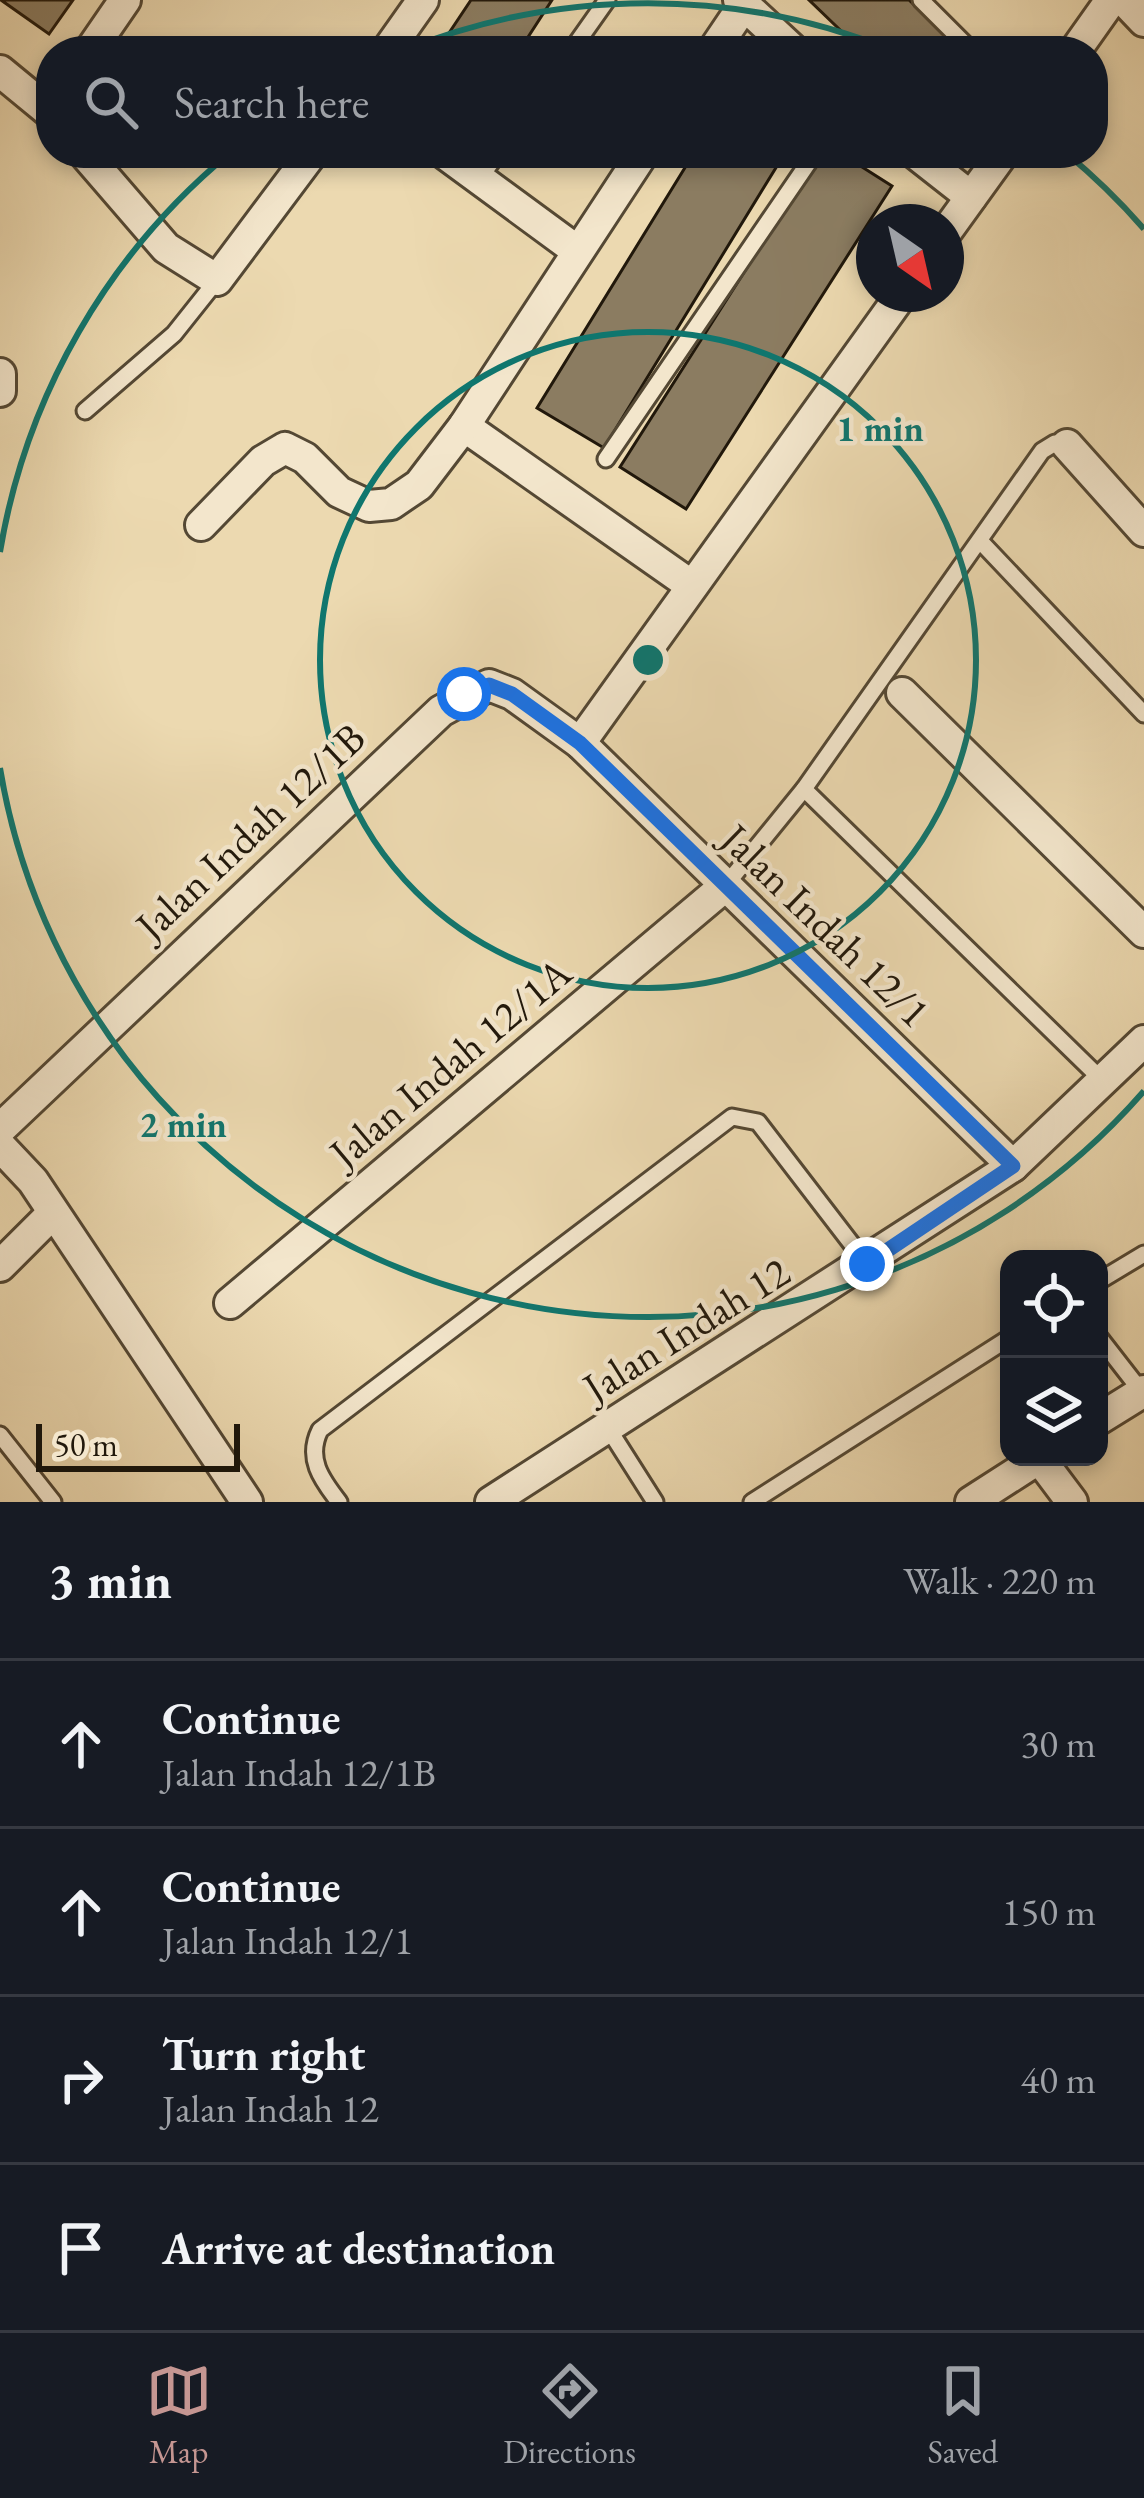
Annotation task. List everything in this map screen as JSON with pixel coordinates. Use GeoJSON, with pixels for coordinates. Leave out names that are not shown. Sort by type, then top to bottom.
{"type":"FeatureCollection","features":[{"type":"Feature","properties":{"kind":"street"},"geometry":{"type":"LineString","coordinates":[[100,36],[124,0]]}},
{"type":"Feature","properties":{"kind":"street"},"geometry":{"type":"LineString","coordinates":[[397,36],[422,0]]}},
{"type":"Feature","properties":{"kind":"street"},"geometry":{"type":"LineString","coordinates":[[1086,36],[1111,0]]}},
{"type":"Feature","properties":{"kind":"street"},"geometry":{"type":"LineString","coordinates":[[1124,0],[1144,21]]}},
{"type":"Feature","properties":{"kind":"street"},"geometry":{"type":"LineString","coordinates":[[721,36],[741,3],[777,36]]}},
{"type":"Feature","properties":{"kind":"street"},"geometry":{"type":"LineString","coordinates":[[0,71],[36,99]]}},
{"type":"Feature","properties":{"kind":"street"},"geometry":{"type":"LineString","coordinates":[[97,168],[166,248],[217,280],[301,168]]}},
{"type":"Feature","properties":{"kind":"street"},"geometry":{"type":"LineString","coordinates":[[464,168],[576,250]]}},
{"type":"Feature","properties":{"kind":"street"},"geometry":{"type":"LineString","coordinates":[[201,525],[263,461],[285,448],[305,458],[339,492],[369,506],[392,504],[418,485],[464,426],[633,168]]}},
{"type":"Feature","properties":{"kind":"street"},"geometry":{"type":"LineString","coordinates":[[934,168],[971,197]]}},
{"type":"Feature","properties":{"kind":"street"},"geometry":{"type":"LineString","coordinates":[[964,207],[992,168]]}},
{"type":"Feature","properties":{"kind":"street"},"geometry":{"type":"LineString","coordinates":[[580,743],[889,312]]}},
{"type":"Feature","properties":{"kind":"street"},"geometry":{"type":"LineString","coordinates":[[0,374],[0,391]]}},
{"type":"Feature","properties":{"kind":"street"},"geometry":{"type":"LineString","coordinates":[[464,426],[692,586]]}},
{"type":"Feature","properties":{"kind":"street"},"geometry":{"type":"LineString","coordinates":[[1067,445],[1144,531]]}},
{"type":"Feature","properties":{"kind":"street","name":"Jalan Indah 12/1B"},"geometry":{"type":"LineString","coordinates":[[0,1129],[95,1033],[464,694],[489,685],[512,694],[580,743]]}},
{"type":"Feature","properties":{"kind":"street"},"geometry":{"type":"LineString","coordinates":[[902,693],[1144,932]]}},
{"type":"Feature","properties":{"kind":"street","name":"Jalan Indah 12/1"},"geometry":{"type":"LineString","coordinates":[[580,743],[1013,1166]]}},
{"type":"Feature","properties":{"kind":"street","name":"Jalan Indah 12/1A"},"geometry":{"type":"LineString","coordinates":[[230,1303],[724,886]]}},
{"type":"Feature","properties":{"kind":"street","name":"Jalan Indah 12"},"geometry":{"type":"LineString","coordinates":[[491,1502],[1013,1166],[1144,1041]]}},
{"type":"Feature","properties":{"kind":"street"},"geometry":{"type":"LineString","coordinates":[[0,1146],[52,1214],[247,1502]]}},
{"type":"Feature","properties":{"kind":"street"},"geometry":{"type":"LineString","coordinates":[[0,1265],[52,1214]]}},
{"type":"Feature","properties":{"kind":"street"},"geometry":{"type":"LineString","coordinates":[[1108,1414],[1143,1392]]}},
{"type":"Feature","properties":{"kind":"street"},"geometry":{"type":"LineString","coordinates":[[971,1502],[1027,1466]]}},
{"type":"Feature","properties":{"kind":"street"},"geometry":{"type":"LineString","coordinates":[[1046,1466],[1072,1502]]}},
{"type":"Feature","properties":{"kind":"lane"},"geometry":{"type":"LineString","coordinates":[[582,36],[607,0]]}},
{"type":"Feature","properties":{"kind":"lane"},"geometry":{"type":"LineString","coordinates":[[921,0],[957,36]]}},
{"type":"Feature","properties":{"kind":"lane"},"geometry":{"type":"LineString","coordinates":[[479,179],[487,168]]}},
{"type":"Feature","properties":{"kind":"lane"},"geometry":{"type":"LineString","coordinates":[[606,459],[805,168]]}},
{"type":"Feature","properties":{"kind":"lane"},"geometry":{"type":"LineString","coordinates":[[85,412],[174,334],[217,280]]}},
{"type":"Feature","properties":{"kind":"lane"},"geometry":{"type":"LineString","coordinates":[[724,886],[804,789],[982,543],[1042,451],[1054,443],[1067,445]]}},
{"type":"Feature","properties":{"kind":"lane"},"geometry":{"type":"LineString","coordinates":[[982,543],[1144,714]]}},
{"type":"Feature","properties":{"kind":"lane"},"geometry":{"type":"LineString","coordinates":[[804,789],[1103,1082]]}},
{"type":"Feature","properties":{"kind":"lane"},"geometry":{"type":"LineString","coordinates":[[339,1502],[315,1463],[312,1446],[320,1430],[732,1117],[758,1122],[867,1264]]}},
{"type":"Feature","properties":{"kind":"lane"},"geometry":{"type":"LineString","coordinates":[[1108,1276],[1144,1254]]}},
{"type":"Feature","properties":{"kind":"lane"},"geometry":{"type":"LineString","coordinates":[[752,1502],[1000,1344]]}},
{"type":"Feature","properties":{"kind":"lane"},"geometry":{"type":"LineString","coordinates":[[1108,1347],[1143,1392]]}},
{"type":"Feature","properties":{"kind":"lane"},"geometry":{"type":"LineString","coordinates":[[608,1428],[655,1502]]}},
{"type":"Feature","properties":{"kind":"lane"},"geometry":{"type":"LineString","coordinates":[[0,1436],[53,1502]]}},
{"type":"Feature","properties":{"kind":"building"},"geometry":{"type":"Polygon","coordinates":[[[1,0],[73,0],[49,34],[1,0]]]}},
{"type":"Feature","properties":{"kind":"building"},"geometry":{"type":"Polygon","coordinates":[[[471,0],[552,0],[529,36],[447,36],[471,0]]]}},
{"type":"Feature","properties":{"kind":"building"},"geometry":{"type":"Polygon","coordinates":[[[809,0],[909,0],[946,36],[846,36],[809,0]]]}},
{"type":"Feature","properties":{"kind":"building"},"geometry":{"type":"Polygon","coordinates":[[[685,168],[776,168],[604,448],[537,408],[685,168]]]}},
{"type":"Feature","properties":{"kind":"building"},"geometry":{"type":"Polygon","coordinates":[[[810,168],[864,168],[892,186],[881,204],[856,204],[856,242],[686,509],[620,467],[810,168]]]}},
{"type":"Feature","properties":{"kind":"route"},"geometry":{"type":"LineString","coordinates":[[464,694],[489,685],[512,694],[580,743],[1013,1166],[867,1264]]}}]}
